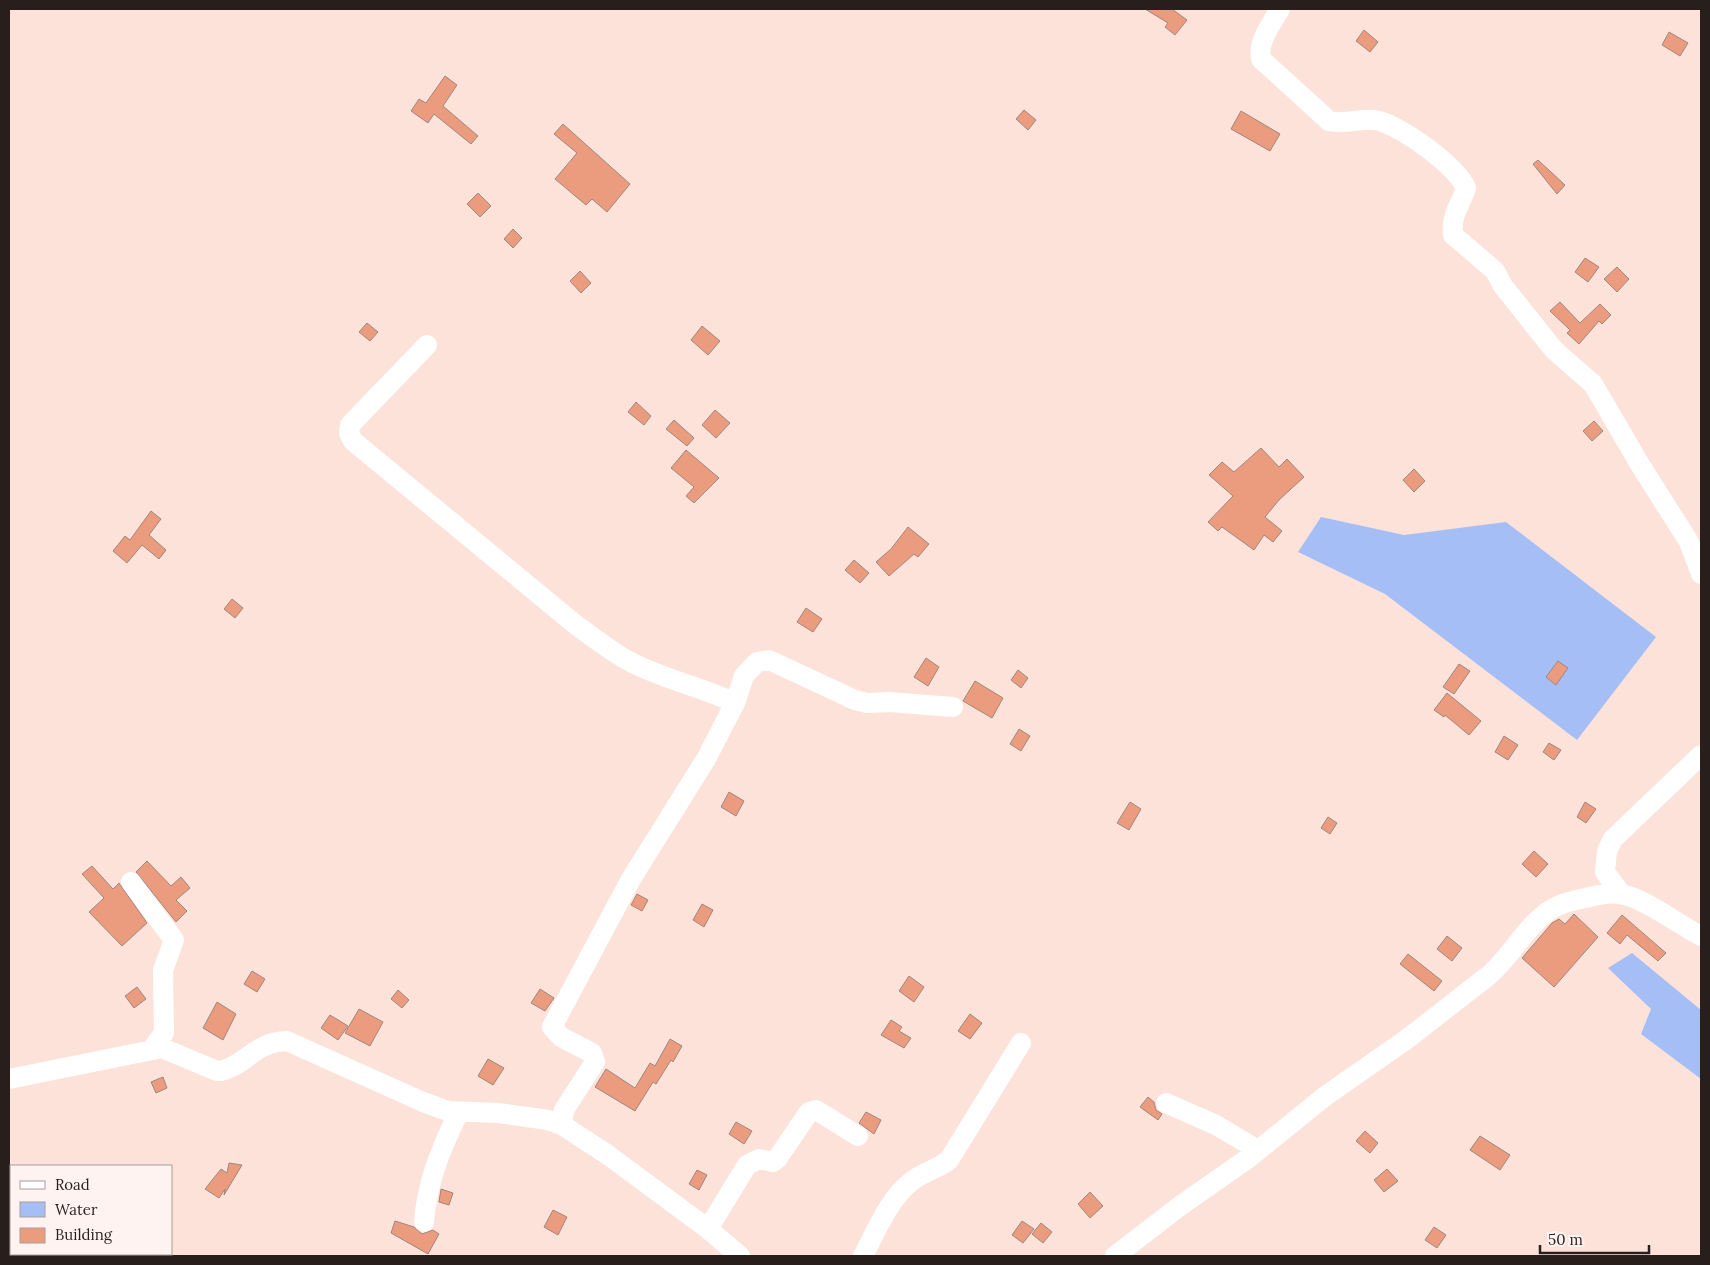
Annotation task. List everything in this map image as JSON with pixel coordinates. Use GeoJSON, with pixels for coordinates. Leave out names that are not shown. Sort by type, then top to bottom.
{"type":"FeatureCollection","features":[{"type":"Feature","properties":{"kind":"street"},"geometry":{"type":"LineString","coordinates":[[1280,9],[1263,40],[1260,52],[1261,59],[1330,121],[1337,123],[1374,120],[1394,126],[1460,176],[1466,188],[1456,207],[1452,222],[1453,235],[1495,271],[1503,286],[1554,350],[1593,384],[1638,463],[1689,542],[1701,574]]}},
{"type":"Feature","properties":{"kind":"street"},"geometry":{"type":"LineString","coordinates":[[427,345],[350,425],[348,433],[353,441],[576,625],[607,647],[627,660],[712,692],[735,703]]}},
{"type":"Feature","properties":{"kind":"street"},"geometry":{"type":"LineString","coordinates":[[562,1125],[564,1110],[595,1062],[592,1053],[561,1037],[552,1027],[631,879],[706,758],[735,703],[744,676],[757,662],[769,660],[855,700],[868,703],[890,702],[953,707]]}},
{"type":"Feature","properties":{"kind":"street"},"geometry":{"type":"LineString","coordinates":[[1621,894],[1606,872],[1607,851],[1613,839],[1701,755]]}},
{"type":"Feature","properties":{"kind":"street"},"geometry":{"type":"LineString","coordinates":[[131,882],[174,940],[163,970],[165,1027],[152,1049]]}},
{"type":"Feature","properties":{"kind":"street"},"geometry":{"type":"LineString","coordinates":[[1115,1256],[1258,1150],[1324,1097],[1407,1039],[1500,966],[1527,932],[1548,912],[1574,900],[1606,894],[1621,894],[1637,899],[1701,936]]}},
{"type":"Feature","properties":{"kind":"street"},"geometry":{"type":"LineString","coordinates":[[9,1079],[162,1048],[221,1071],[227,1070],[260,1047],[274,1042],[287,1041],[423,1102],[459,1112],[499,1113],[548,1120],[562,1125],[608,1155],[708,1229],[740,1256]]}},
{"type":"Feature","properties":{"kind":"street"},"geometry":{"type":"LineString","coordinates":[[863,1256],[898,1195],[910,1182],[949,1160],[1021,1043]]}},
{"type":"Feature","properties":{"kind":"street"},"geometry":{"type":"LineString","coordinates":[[1166,1103],[1216,1125],[1258,1150]]}},
{"type":"Feature","properties":{"kind":"street"},"geometry":{"type":"LineString","coordinates":[[708,1229],[747,1164],[759,1159],[773,1162],[777,1159],[809,1112],[816,1110],[858,1136]]}},
{"type":"Feature","properties":{"kind":"street"},"geometry":{"type":"LineString","coordinates":[[424,1222],[427,1191],[437,1159],[459,1112]]}},
{"type":"Feature","properties":{"kind":"water"},"geometry":{"type":"Polygon","coordinates":[[[1321,517],[1404,535],[1506,522],[1656,637],[1577,740],[1385,594],[1298,552],[1321,517]]]}},
{"type":"Feature","properties":{"kind":"water"},"geometry":{"type":"Polygon","coordinates":[[[1632,953],[1701,1010],[1701,1079],[1641,1034],[1651,1009],[1608,968],[1632,953]]]}},
{"type":"Feature","properties":{"kind":"building"},"geometry":{"type":"Polygon","coordinates":[[[1145,9],[1172,9],[1187,20],[1175,35],[1165,27],[1168,23],[1145,9]]]}},
{"type":"Feature","properties":{"kind":"building"},"geometry":{"type":"Polygon","coordinates":[[[1364,30],[1378,42],[1370,52],[1356,41],[1364,30]]]}},
{"type":"Feature","properties":{"kind":"building"},"geometry":{"type":"Polygon","coordinates":[[[1669,32],[1688,43],[1680,56],[1662,45],[1669,32]]]}},
{"type":"Feature","properties":{"kind":"building"},"geometry":{"type":"Polygon","coordinates":[[[445,76],[457,85],[443,106],[478,136],[471,144],[434,114],[428,123],[411,111],[419,99],[426,103],[445,76]]]}},
{"type":"Feature","properties":{"kind":"building"},"geometry":{"type":"Polygon","coordinates":[[[1024,110],[1036,120],[1028,130],[1016,119],[1024,110]]]}},
{"type":"Feature","properties":{"kind":"building"},"geometry":{"type":"Polygon","coordinates":[[[1241,111],[1280,134],[1270,151],[1231,129],[1241,111]]]}},
{"type":"Feature","properties":{"kind":"building"},"geometry":{"type":"Polygon","coordinates":[[[563,124],[630,184],[607,212],[592,199],[586,205],[555,179],[577,153],[554,134],[563,124]]]}},
{"type":"Feature","properties":{"kind":"building"},"geometry":{"type":"Polygon","coordinates":[[[1538,160],[1565,185],[1557,194],[1533,164],[1538,160]]]}},
{"type":"Feature","properties":{"kind":"building"},"geometry":{"type":"Polygon","coordinates":[[[478,193],[491,206],[480,217],[467,204],[478,193]]]}},
{"type":"Feature","properties":{"kind":"building"},"geometry":{"type":"Polygon","coordinates":[[[513,229],[522,238],[513,248],[504,239],[513,229]]]}},
{"type":"Feature","properties":{"kind":"building"},"geometry":{"type":"Polygon","coordinates":[[[1585,258],[1599,267],[1588,282],[1575,272],[1585,258]]]}},
{"type":"Feature","properties":{"kind":"building"},"geometry":{"type":"Polygon","coordinates":[[[1617,267],[1629,279],[1617,292],[1604,279],[1617,267]]]}},
{"type":"Feature","properties":{"kind":"building"},"geometry":{"type":"Polygon","coordinates":[[[580,271],[591,283],[581,293],[570,281],[580,271]]]}},
{"type":"Feature","properties":{"kind":"building"},"geometry":{"type":"Polygon","coordinates":[[[1560,302],[1580,323],[1600,304],[1611,315],[1602,324],[1599,321],[1579,344],[1567,333],[1570,330],[1550,311],[1560,302]]]}},
{"type":"Feature","properties":{"kind":"building"},"geometry":{"type":"Polygon","coordinates":[[[367,323],[378,332],[370,341],[359,332],[367,323]]]}},
{"type":"Feature","properties":{"kind":"building"},"geometry":{"type":"Polygon","coordinates":[[[702,326],[720,341],[708,355],[691,340],[702,326]]]}},
{"type":"Feature","properties":{"kind":"building"},"geometry":{"type":"Polygon","coordinates":[[[636,402],[651,416],[644,425],[628,412],[636,402]]]}},
{"type":"Feature","properties":{"kind":"building"},"geometry":{"type":"Polygon","coordinates":[[[715,410],[730,423],[716,438],[702,425],[715,410]]]}},
{"type":"Feature","properties":{"kind":"building"},"geometry":{"type":"Polygon","coordinates":[[[674,420],[694,438],[687,446],[666,429],[674,420]]]}},
{"type":"Feature","properties":{"kind":"building"},"geometry":{"type":"Polygon","coordinates":[[[1594,421],[1603,431],[1592,441],[1583,431],[1594,421]]]}},
{"type":"Feature","properties":{"kind":"building"},"geometry":{"type":"Polygon","coordinates":[[[1261,448],[1279,467],[1287,459],[1304,477],[1279,500],[1265,517],[1282,531],[1273,542],[1264,535],[1254,550],[1222,527],[1218,531],[1208,522],[1233,496],[1209,475],[1222,462],[1234,472],[1261,448]]]}},
{"type":"Feature","properties":{"kind":"building"},"geometry":{"type":"Polygon","coordinates":[[[686,450],[719,478],[694,503],[686,496],[694,487],[671,468],[686,450]]]}},
{"type":"Feature","properties":{"kind":"building"},"geometry":{"type":"Polygon","coordinates":[[[1414,469],[1425,481],[1414,492],[1403,480],[1414,469]]]}},
{"type":"Feature","properties":{"kind":"building"},"geometry":{"type":"Polygon","coordinates":[[[151,511],[161,519],[149,535],[166,550],[159,559],[142,545],[127,563],[113,551],[125,536],[130,540],[151,511]]]}},
{"type":"Feature","properties":{"kind":"building"},"geometry":{"type":"Polygon","coordinates":[[[908,527],[929,544],[918,557],[914,554],[889,576],[876,562],[891,549],[908,527]]]}},
{"type":"Feature","properties":{"kind":"building"},"geometry":{"type":"Polygon","coordinates":[[[854,560],[869,573],[860,583],[845,570],[854,560]]]}},
{"type":"Feature","properties":{"kind":"building"},"geometry":{"type":"Polygon","coordinates":[[[232,599],[243,608],[235,618],[224,609],[232,599]]]}},
{"type":"Feature","properties":{"kind":"building"},"geometry":{"type":"Polygon","coordinates":[[[806,608],[822,619],[813,632],[797,622],[806,608]]]}},
{"type":"Feature","properties":{"kind":"building"},"geometry":{"type":"Polygon","coordinates":[[[926,658],[939,667],[928,686],[914,677],[926,658]]]}},
{"type":"Feature","properties":{"kind":"building"},"geometry":{"type":"Polygon","coordinates":[[[1558,661],[1568,668],[1556,685],[1546,677],[1558,661]]]}},
{"type":"Feature","properties":{"kind":"building"},"geometry":{"type":"Polygon","coordinates":[[[1459,664],[1470,671],[1454,694],[1443,687],[1459,664]]]}},
{"type":"Feature","properties":{"kind":"building"},"geometry":{"type":"Polygon","coordinates":[[[1018,670],[1028,678],[1021,688],[1011,680],[1018,670]]]}},
{"type":"Feature","properties":{"kind":"building"},"geometry":{"type":"Polygon","coordinates":[[[975,681],[1003,698],[992,718],[963,701],[975,681]]]}},
{"type":"Feature","properties":{"kind":"building"},"geometry":{"type":"Polygon","coordinates":[[[1447,693],[1481,721],[1469,735],[1445,715],[1444,717],[1434,710],[1447,693]]]}},
{"type":"Feature","properties":{"kind":"building"},"geometry":{"type":"Polygon","coordinates":[[[1019,729],[1030,736],[1021,751],[1010,744],[1019,729]]]}},
{"type":"Feature","properties":{"kind":"building"},"geometry":{"type":"Polygon","coordinates":[[[1504,736],[1518,745],[1508,760],[1495,752],[1504,736]]]}},
{"type":"Feature","properties":{"kind":"building"},"geometry":{"type":"Polygon","coordinates":[[[1549,743],[1561,750],[1554,760],[1543,752],[1549,743]]]}},
{"type":"Feature","properties":{"kind":"building"},"geometry":{"type":"Polygon","coordinates":[[[729,792],[744,801],[736,816],[721,807],[729,792]]]}},
{"type":"Feature","properties":{"kind":"building"},"geometry":{"type":"Polygon","coordinates":[[[1130,802],[1141,809],[1129,830],[1117,823],[1130,802]]]}},
{"type":"Feature","properties":{"kind":"building"},"geometry":{"type":"Polygon","coordinates":[[[1585,802],[1596,809],[1586,823],[1577,817],[1585,802]]]}},
{"type":"Feature","properties":{"kind":"building"},"geometry":{"type":"Polygon","coordinates":[[[1328,817],[1337,823],[1330,834],[1321,828],[1328,817]]]}},
{"type":"Feature","properties":{"kind":"building"},"geometry":{"type":"Polygon","coordinates":[[[1534,851],[1548,864],[1536,877],[1522,864],[1534,851]]]}},
{"type":"Feature","properties":{"kind":"building"},"geometry":{"type":"Polygon","coordinates":[[[147,861],[171,886],[181,877],[190,888],[176,900],[187,911],[176,922],[136,872],[147,861]]]}},
{"type":"Feature","properties":{"kind":"building"},"geometry":{"type":"Polygon","coordinates":[[[92,866],[113,889],[119,883],[147,923],[122,946],[89,912],[104,898],[82,874],[92,866]]]}},
{"type":"Feature","properties":{"kind":"building"},"geometry":{"type":"Polygon","coordinates":[[[637,894],[648,900],[642,911],[631,905],[637,894]]]}},
{"type":"Feature","properties":{"kind":"building"},"geometry":{"type":"Polygon","coordinates":[[[702,904],[713,910],[704,927],[693,920],[702,904]]]}},
{"type":"Feature","properties":{"kind":"building"},"geometry":{"type":"Polygon","coordinates":[[[1574,914],[1598,937],[1554,987],[1522,958],[1552,923],[1559,919],[1565,924],[1574,914]]]}},
{"type":"Feature","properties":{"kind":"building"},"geometry":{"type":"Polygon","coordinates":[[[1622,915],[1666,953],[1658,961],[1627,935],[1620,944],[1607,933],[1622,915]]]}},
{"type":"Feature","properties":{"kind":"building"},"geometry":{"type":"Polygon","coordinates":[[[1447,936],[1462,948],[1452,961],[1437,949],[1447,936]]]}},
{"type":"Feature","properties":{"kind":"building"},"geometry":{"type":"Polygon","coordinates":[[[1408,954],[1442,981],[1434,991],[1400,964],[1408,954]]]}},
{"type":"Feature","properties":{"kind":"building"},"geometry":{"type":"Polygon","coordinates":[[[252,971],[265,979],[257,992],[244,984],[252,971]]]}},
{"type":"Feature","properties":{"kind":"building"},"geometry":{"type":"Polygon","coordinates":[[[909,976],[924,987],[914,1002],[899,991],[909,976]]]}},
{"type":"Feature","properties":{"kind":"building"},"geometry":{"type":"Polygon","coordinates":[[[137,987],[146,999],[134,1008],[125,996],[137,987]]]}},
{"type":"Feature","properties":{"kind":"building"},"geometry":{"type":"Polygon","coordinates":[[[540,989],[554,998],[545,1011],[531,1003],[540,989]]]}},
{"type":"Feature","properties":{"kind":"building"},"geometry":{"type":"Polygon","coordinates":[[[398,990],[409,1000],[402,1008],[391,999],[398,990]]]}},
{"type":"Feature","properties":{"kind":"building"},"geometry":{"type":"Polygon","coordinates":[[[217,1002],[236,1014],[223,1040],[203,1028],[217,1002]]]}},
{"type":"Feature","properties":{"kind":"building"},"geometry":{"type":"Polygon","coordinates":[[[359,1009],[383,1022],[370,1046],[345,1033],[359,1009]]]}},
{"type":"Feature","properties":{"kind":"building"},"geometry":{"type":"Polygon","coordinates":[[[970,1014],[982,1023],[970,1039],[958,1031],[970,1014]]]}},
{"type":"Feature","properties":{"kind":"building"},"geometry":{"type":"Polygon","coordinates":[[[330,1015],[348,1026],[338,1040],[321,1028],[330,1015]]]}},
{"type":"Feature","properties":{"kind":"building"},"geometry":{"type":"Polygon","coordinates":[[[891,1020],[902,1027],[899,1031],[911,1038],[904,1048],[881,1035],[891,1020]]]}},
{"type":"Feature","properties":{"kind":"building"},"geometry":{"type":"Polygon","coordinates":[[[670,1039],[682,1046],[673,1062],[671,1060],[656,1084],[653,1082],[635,1111],[595,1087],[606,1069],[635,1088],[650,1063],[655,1066],[670,1039]]]}},
{"type":"Feature","properties":{"kind":"building"},"geometry":{"type":"Polygon","coordinates":[[[488,1059],[504,1068],[493,1085],[478,1076],[488,1059]]]}},
{"type":"Feature","properties":{"kind":"building"},"geometry":{"type":"Polygon","coordinates":[[[163,1077],[167,1088],[156,1093],[151,1082],[163,1077]]]}},
{"type":"Feature","properties":{"kind":"building"},"geometry":{"type":"Polygon","coordinates":[[[1148,1097],[1154,1102],[1156,1110],[1162,1114],[1158,1120],[1140,1107],[1148,1097]]]}},
{"type":"Feature","properties":{"kind":"building"},"geometry":{"type":"Polygon","coordinates":[[[866,1112],[881,1120],[874,1134],[859,1123],[866,1112]]]}},
{"type":"Feature","properties":{"kind":"building"},"geometry":{"type":"Polygon","coordinates":[[[736,1122],[752,1131],[744,1144],[729,1134],[736,1122]]]}},
{"type":"Feature","properties":{"kind":"building"},"geometry":{"type":"Polygon","coordinates":[[[1365,1131],[1378,1143],[1370,1153],[1356,1141],[1365,1131]]]}},
{"type":"Feature","properties":{"kind":"building"},"geometry":{"type":"Polygon","coordinates":[[[1480,1136],[1510,1155],[1500,1170],[1470,1150],[1480,1136]]]}},
{"type":"Feature","properties":{"kind":"building"},"geometry":{"type":"Polygon","coordinates":[[[229,1163],[242,1165],[224,1195],[225,1189],[219,1198],[205,1189],[221,1169],[227,1173],[229,1163]]]}},
{"type":"Feature","properties":{"kind":"building"},"geometry":{"type":"Polygon","coordinates":[[[1387,1169],[1398,1181],[1384,1192],[1374,1180],[1387,1169]]]}},
{"type":"Feature","properties":{"kind":"building"},"geometry":{"type":"Polygon","coordinates":[[[697,1170],[707,1175],[699,1190],[689,1184],[697,1170]]]}},
{"type":"Feature","properties":{"kind":"building"},"geometry":{"type":"Polygon","coordinates":[[[441,1189],[453,1193],[449,1205],[439,1202],[441,1189]]]}},
{"type":"Feature","properties":{"kind":"building"},"geometry":{"type":"Polygon","coordinates":[[[1090,1192],[1103,1206],[1090,1218],[1078,1204],[1090,1192]]]}},
{"type":"Feature","properties":{"kind":"building"},"geometry":{"type":"Polygon","coordinates":[[[553,1210],[567,1217],[558,1235],[544,1227],[553,1210]]]}},
{"type":"Feature","properties":{"kind":"building"},"geometry":{"type":"Polygon","coordinates":[[[395,1221],[414,1227],[422,1234],[433,1230],[439,1234],[428,1254],[391,1233],[395,1221]]]}},
{"type":"Feature","properties":{"kind":"building"},"geometry":{"type":"Polygon","coordinates":[[[1022,1221],[1034,1229],[1023,1243],[1012,1235],[1022,1221]]]}},
{"type":"Feature","properties":{"kind":"building"},"geometry":{"type":"Polygon","coordinates":[[[1041,1223],[1052,1232],[1043,1243],[1032,1234],[1041,1223]]]}},
{"type":"Feature","properties":{"kind":"building"},"geometry":{"type":"Polygon","coordinates":[[[1434,1227],[1446,1235],[1437,1248],[1425,1240],[1434,1227]]]}}]}
